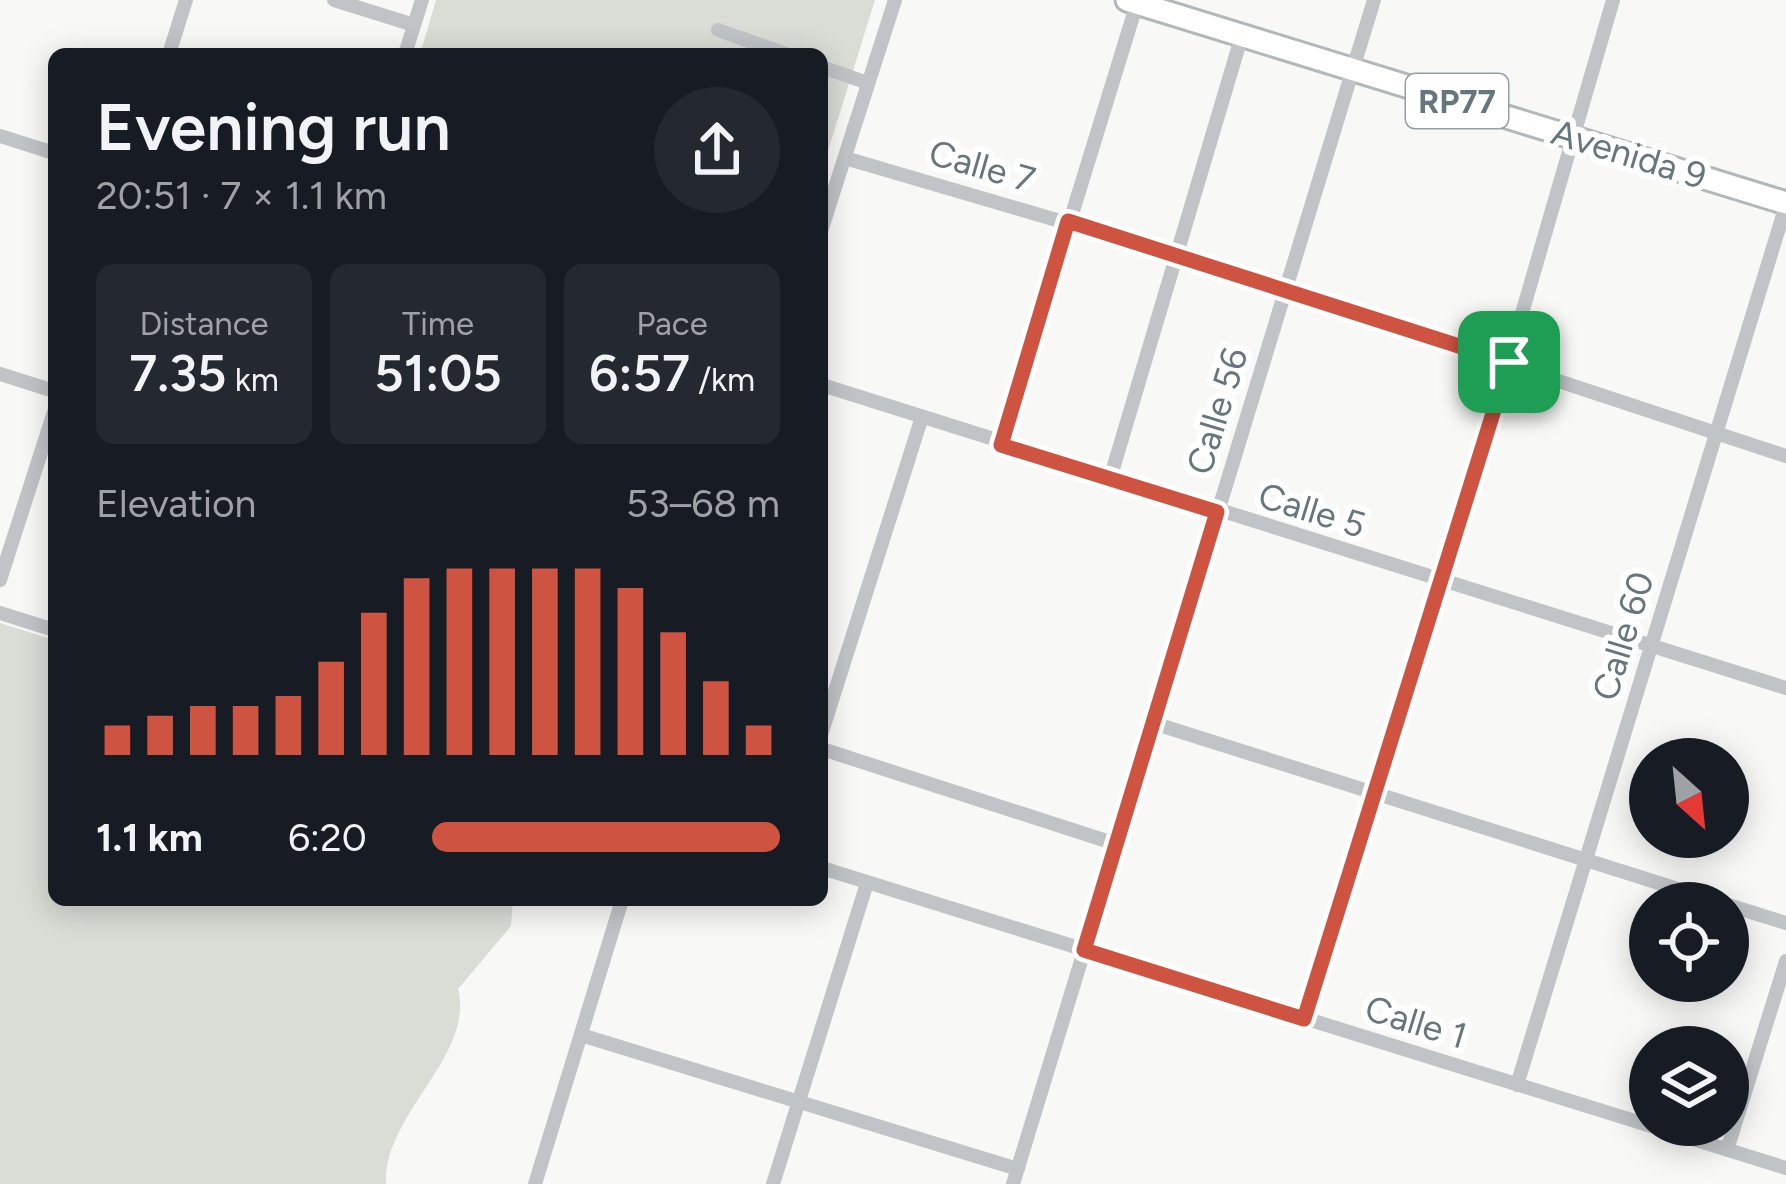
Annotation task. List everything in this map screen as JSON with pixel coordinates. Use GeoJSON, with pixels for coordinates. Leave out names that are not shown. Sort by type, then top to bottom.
{"type":"FeatureCollection","features":[{"type":"Feature","properties":{"kind":"main road","name":"Avenida 9"},"geometry":{"type":"LineString","coordinates":[[1173,0],[1355,63],[1786,188]]}},
{"type":"Feature","properties":{"kind":"main road","name":"Avenida 9"},"geometry":{"type":"LineString","coordinates":[[1134,1],[1355,63]]}},
{"type":"Feature","properties":{"kind":"main road","name":"Avenida 9"},"geometry":{"type":"LineString","coordinates":[[1574,130],[1786,204]]}},
{"type":"Feature","properties":{"kind":"street"},"geometry":{"type":"LineString","coordinates":[[171,48],[186,0]]}},
{"type":"Feature","properties":{"kind":"street"},"geometry":{"type":"LineString","coordinates":[[334,0],[414,25]]}},
{"type":"Feature","properties":{"kind":"street"},"geometry":{"type":"LineString","coordinates":[[407,48],[422,0]]}},
{"type":"Feature","properties":{"kind":"street"},"geometry":{"type":"LineString","coordinates":[[828,209],[895,0]]}},
{"type":"Feature","properties":{"kind":"street","name":"Calle 56"},"geometry":{"type":"LineString","coordinates":[[1016,1176],[1374,0]]}},
{"type":"Feature","properties":{"kind":"street"},"geometry":{"type":"LineString","coordinates":[[1304,1019],[1444,582],[1613,0]]}},
{"type":"Feature","properties":{"kind":"street"},"geometry":{"type":"LineString","coordinates":[[1001,445],[1134,1]]}},
{"type":"Feature","properties":{"kind":"street"},"geometry":{"type":"LineString","coordinates":[[718,30],[769,48]]}},
{"type":"Feature","properties":{"kind":"street"},"geometry":{"type":"LineString","coordinates":[[1110,479],[1243,35]]}},
{"type":"Feature","properties":{"kind":"street"},"geometry":{"type":"LineString","coordinates":[[828,69],[868,83]]}},
{"type":"Feature","properties":{"kind":"street"},"geometry":{"type":"LineString","coordinates":[[0,136],[48,151]]}},
{"type":"Feature","properties":{"kind":"street","name":"Calle 7"},"geometry":{"type":"LineString","coordinates":[[844,158],[1176,255],[1786,456]]}},
{"type":"Feature","properties":{"kind":"street","name":"Calle 60"},"geometry":{"type":"LineString","coordinates":[[1516,1085],[1786,204]]}},
{"type":"Feature","properties":{"kind":"street"},"geometry":{"type":"LineString","coordinates":[[0,374],[48,389]]}},
{"type":"Feature","properties":{"kind":"street","name":"Calle 5"},"geometry":{"type":"LineString","coordinates":[[828,388],[1786,688]]}},
{"type":"Feature","properties":{"kind":"street"},"geometry":{"type":"LineString","coordinates":[[828,713],[921,420]]}},
{"type":"Feature","properties":{"kind":"street"},"geometry":{"type":"LineString","coordinates":[[0,580],[48,431]]}},
{"type":"Feature","properties":{"kind":"street"},"geometry":{"type":"LineString","coordinates":[[0,613],[48,628]]}},
{"type":"Feature","properties":{"kind":"street"},"geometry":{"type":"LineString","coordinates":[[1153,723],[1656,882]]}},
{"type":"Feature","properties":{"kind":"street"},"geometry":{"type":"LineString","coordinates":[[828,751],[1116,844]]}},
{"type":"Feature","properties":{"kind":"street","name":"Calle 1"},"geometry":{"type":"LineString","coordinates":[[828,870],[1786,1168]]}},
{"type":"Feature","properties":{"kind":"street"},"geometry":{"type":"LineString","coordinates":[[773,1184],[867,884]]}},
{"type":"Feature","properties":{"kind":"street"},"geometry":{"type":"LineString","coordinates":[[535,1184],[620,906]]}},
{"type":"Feature","properties":{"kind":"street"},"geometry":{"type":"LineString","coordinates":[[1749,911],[1786,923]]}},
{"type":"Feature","properties":{"kind":"street"},"geometry":{"type":"LineString","coordinates":[[1727,1150],[1786,961]]}},
{"type":"Feature","properties":{"kind":"street"},"geometry":{"type":"LineString","coordinates":[[580,1035],[799,1102],[1016,1176]]}},
{"type":"Feature","properties":{"kind":"shaded area"},"geometry":{"type":"Polygon","coordinates":[[[436,0],[875,0],[828,151],[828,48],[422,48],[436,0]]]}},
{"type":"Feature","properties":{"kind":"shaded area"},"geometry":{"type":"Polygon","coordinates":[[[0,623],[48,638],[48,906],[513,906],[511,926],[458,989],[460,1014],[454,1038],[398,1133],[386,1184],[0,1184],[0,623]]]}},
{"type":"Feature","properties":{"kind":"route"},"geometry":{"type":"LineString","coordinates":[[1068,221],[1509,362],[1304,1019],[1084,950],[1217,512],[1001,445],[1068,221]]}}]}
